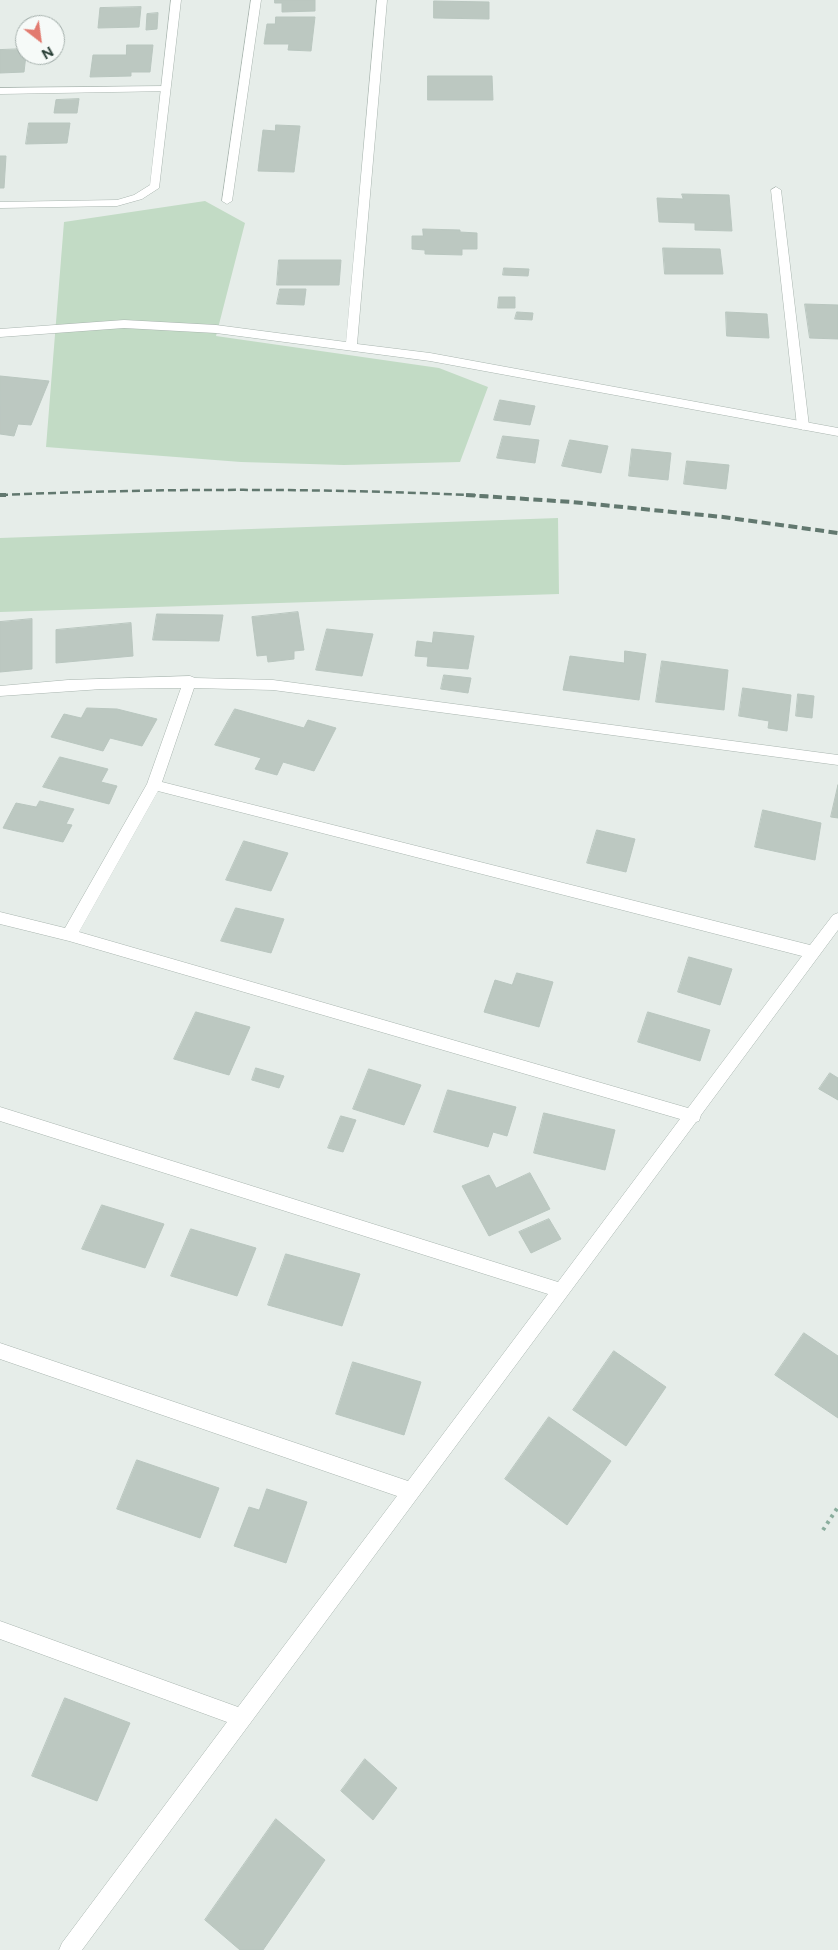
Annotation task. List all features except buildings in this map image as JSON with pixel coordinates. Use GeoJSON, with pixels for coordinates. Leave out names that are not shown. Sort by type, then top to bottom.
{"type":"FeatureCollection","features":[{"type":"Feature","properties":{"kind":"street"},"geometry":{"type":"LineString","coordinates":[[0,205],[117,203],[138,197],[155,186],[176,0]]}},
{"type":"Feature","properties":{"kind":"street"},"geometry":{"type":"LineString","coordinates":[[227,201],[256,0]]}},
{"type":"Feature","properties":{"kind":"street"},"geometry":{"type":"LineString","coordinates":[[351,346],[382,0]]}},
{"type":"Feature","properties":{"kind":"street"},"geometry":{"type":"LineString","coordinates":[[0,91],[166,89]]}},
{"type":"Feature","properties":{"kind":"street"},"geometry":{"type":"LineString","coordinates":[[776,190],[803,426]]}},
{"type":"Feature","properties":{"kind":"street"},"geometry":{"type":"LineString","coordinates":[[0,333],[124,324],[216,328],[430,357],[838,432]]}},
{"type":"Feature","properties":{"kind":"street"},"geometry":{"type":"LineString","coordinates":[[0,691],[45,686],[190,681],[274,685],[838,760]]}},
{"type":"Feature","properties":{"kind":"street"},"geometry":{"type":"LineString","coordinates":[[69,935],[154,784],[190,681]]}},
{"type":"Feature","properties":{"kind":"street"},"geometry":{"type":"LineString","coordinates":[[154,784],[813,952]]}},
{"type":"Feature","properties":{"kind":"street"},"geometry":{"type":"LineString","coordinates":[[0,918],[69,935],[693,1116]]}},
{"type":"Feature","properties":{"kind":"street"},"geometry":{"type":"LineString","coordinates":[[69,1950],[410,1491],[693,1116],[838,919]]}},
{"type":"Feature","properties":{"kind":"street"},"geometry":{"type":"LineString","coordinates":[[0,1114],[562,1291]]}},
{"type":"Feature","properties":{"kind":"street"},"geometry":{"type":"LineString","coordinates":[[0,1351],[410,1491]]}},
{"type":"Feature","properties":{"kind":"street"},"geometry":{"type":"LineString","coordinates":[[0,1630],[242,1718]]}},
{"type":"Feature","properties":{"kind":"path"},"geometry":{"type":"LineString","coordinates":[[823,1530],[838,1507]]}},
{"type":"Feature","properties":{"kind":"green space"},"geometry":{"type":"Polygon","coordinates":[[[205,201],[245,223],[216,336],[439,368],[488,387],[460,462],[344,465],[241,462],[46,447],[64,222],[205,201]]]}},
{"type":"Feature","properties":{"kind":"green space"},"geometry":{"type":"Polygon","coordinates":[[[558,518],[559,594],[0,612],[0,538],[558,518]]]}},
{"type":"Feature","properties":{"kind":"railway"},"geometry":{"type":"LineString","coordinates":[[6,495],[0,495],[245,490],[367,491],[467,495]]}},
{"type":"Feature","properties":{"kind":"railway"},"geometry":{"type":"LineString","coordinates":[[467,495],[490,496]]}},
{"type":"Feature","properties":{"kind":"railway"},"geometry":{"type":"LineString","coordinates":[[467,495],[572,502],[723,517],[838,533]]}}]}
